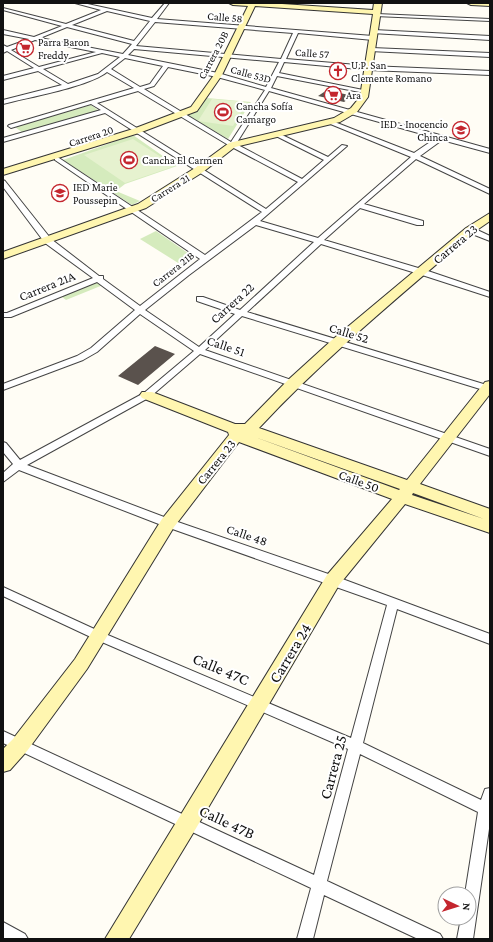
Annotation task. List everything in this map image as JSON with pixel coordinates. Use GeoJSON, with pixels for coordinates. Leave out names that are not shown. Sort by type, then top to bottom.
{"type":"FeatureCollection","features":[{"type":"Feature","properties":{"kind":"street","name":"Calle 58"},"geometry":{"type":"LineString","coordinates":[[77,3],[154,20],[296,33],[490,38]]}},
{"type":"Feature","properties":{"kind":"street"},"geometry":{"type":"LineString","coordinates":[[4,101],[67,86],[90,79],[108,70],[126,55],[167,3]]}},
{"type":"Feature","properties":{"kind":"street"},"geometry":{"type":"LineString","coordinates":[[233,3],[377,14],[490,20]]}},
{"type":"Feature","properties":{"kind":"street"},"geometry":{"type":"LineString","coordinates":[[232,145],[330,122],[352,112],[361,103],[365,91],[378,3]]}},
{"type":"Feature","properties":{"kind":"street"},"geometry":{"type":"LineString","coordinates":[[471,3],[490,4]]}},
{"type":"Feature","properties":{"kind":"street","name":"Carrera 20B"},"geometry":{"type":"LineString","coordinates":[[185,115],[197,106],[218,75],[253,4]]}},
{"type":"Feature","properties":{"kind":"street","name":"Calle 57"},"geometry":{"type":"LineString","coordinates":[[3,9],[134,45],[227,56],[369,68],[490,73]]}},
{"type":"Feature","properties":{"kind":"street"},"geometry":{"type":"LineString","coordinates":[[4,49],[36,38],[105,10]]}},
{"type":"Feature","properties":{"kind":"street","name":"Calle 53D"},"geometry":{"type":"LineString","coordinates":[[3,32],[106,51],[218,75],[490,151]]}},
{"type":"Feature","properties":{"kind":"street","name":"Carrera 21"},"geometry":{"type":"LineString","coordinates":[[3,256],[133,210],[199,170],[232,145],[268,89],[296,33]]}},
{"type":"Feature","properties":{"kind":"street"},"geometry":{"type":"LineString","coordinates":[[4,49],[67,86]]}},
{"type":"Feature","properties":{"kind":"street"},"geometry":{"type":"LineString","coordinates":[[372,50],[490,55]]}},
{"type":"Feature","properties":{"kind":"street"},"geometry":{"type":"LineString","coordinates":[[3,78],[106,51]]}},
{"type":"Feature","properties":{"kind":"street"},"geometry":{"type":"LineString","coordinates":[[21,135],[9,125],[152,85],[167,64]]}},
{"type":"Feature","properties":{"kind":"street"},"geometry":{"type":"LineString","coordinates":[[108,70],[185,115],[232,145],[301,181]]}},
{"type":"Feature","properties":{"kind":"street"},"geometry":{"type":"LineString","coordinates":[[276,74],[365,91]]}},
{"type":"Feature","properties":{"kind":"street"},"geometry":{"type":"LineString","coordinates":[[92,103],[266,212]]}},
{"type":"Feature","properties":{"kind":"street"},"geometry":{"type":"LineString","coordinates":[[3,140],[105,111]]}},
{"type":"Feature","properties":{"kind":"street","name":"Carrera 20"},"geometry":{"type":"LineString","coordinates":[[3,176],[185,115]]}},
{"type":"Feature","properties":{"kind":"street"},"geometry":{"type":"LineString","coordinates":[[330,122],[415,156],[490,192]]}},
{"type":"Feature","properties":{"kind":"street","name":"Carrera 20"},"geometry":{"type":"LineString","coordinates":[[3,172],[138,132]]}},
{"type":"Feature","properties":{"kind":"street"},"geometry":{"type":"LineString","coordinates":[[278,135],[327,160]]}},
{"type":"Feature","properties":{"kind":"street","name":"Carrera 22"},"geometry":{"type":"LineString","coordinates":[[3,478],[19,465],[147,394],[199,351],[415,156],[442,137]]}},
{"type":"Feature","properties":{"kind":"street","name":"Carrera 21B"},"geometry":{"type":"LineString","coordinates":[[3,387],[80,358],[94,350],[140,310],[255,222],[301,181],[344,146]]}},
{"type":"Feature","properties":{"kind":"street"},"geometry":{"type":"LineString","coordinates":[[57,159],[206,259]]}},
{"type":"Feature","properties":{"kind":"street","name":"Calle 51"},"geometry":{"type":"LineString","coordinates":[[3,182],[48,241],[100,278],[140,310],[199,351],[490,453]]}},
{"type":"Feature","properties":{"kind":"street"},"geometry":{"type":"LineString","coordinates":[[359,205],[420,222]]}},
{"type":"Feature","properties":{"kind":"street","name":"Carrera 23"},"geometry":{"type":"LineString","coordinates":[[3,763],[20,745],[59,695],[99,636],[168,523],[240,431],[337,343],[470,230],[490,216]]}},
{"type":"Feature","properties":{"kind":"street"},"geometry":{"type":"LineString","coordinates":[[255,222],[422,272],[490,295]]}},
{"type":"Feature","properties":{"kind":"street"},"geometry":{"type":"LineString","coordinates":[[470,230],[490,239]]}},
{"type":"Feature","properties":{"kind":"street","name":"Carrera 21A"},"geometry":{"type":"LineString","coordinates":[[3,315],[8,316],[100,278]]}},
{"type":"Feature","properties":{"kind":"street","name":"Calle 52"},"geometry":{"type":"LineString","coordinates":[[200,299],[337,343],[489,388]]}},
{"type":"Feature","properties":{"kind":"street","name":"Carrera 24"},"geometry":{"type":"LineString","coordinates":[[116,939],[260,704],[333,580],[489,388]]}},
{"type":"Feature","properties":{"kind":"street","name":"Calle 50"},"geometry":{"type":"LineString","coordinates":[[147,394],[240,431],[406,492],[490,527]]}},
{"type":"Feature","properties":{"kind":"street"},"geometry":{"type":"LineString","coordinates":[[3,445],[19,465]]}},
{"type":"Feature","properties":{"kind":"street","name":"Calle 48"},"geometry":{"type":"LineString","coordinates":[[19,465],[168,523],[333,580],[490,639]]}},
{"type":"Feature","properties":{"kind":"street","name":"Calle 50"},"geometry":{"type":"LineString","coordinates":[[406,492],[490,515]]}},
{"type":"Feature","properties":{"kind":"street","name":"Calle 47C"},"geometry":{"type":"LineString","coordinates":[[3,591],[99,636],[356,746],[487,810]]}},
{"type":"Feature","properties":{"kind":"street","name":"Carrera 25"},"geometry":{"type":"LineString","coordinates":[[305,939],[394,604]]}},
{"type":"Feature","properties":{"kind":"street","name":"Calle 47B"},"geometry":{"type":"LineString","coordinates":[[3,737],[435,939]]}},
{"type":"Feature","properties":{"kind":"street"},"geometry":{"type":"LineString","coordinates":[[474,886],[490,794]]}},
{"type":"Feature","properties":{"kind":"street"},"geometry":{"type":"LineString","coordinates":[[466,939],[468,926]]}},
{"type":"Feature","properties":{"kind":"street"},"geometry":{"type":"LineString","coordinates":[[3,930],[20,939]]}},
{"type":"Feature","properties":{"kind":"green space","name":"Cancha Sofía Camargo"},"geometry":{"type":"Polygon","coordinates":[[[207,98],[251,102],[228,139],[187,115],[196,110],[207,98]]]}},
{"type":"Feature","properties":{"kind":"green space","name":"Cancha Sofía Camargo"},"geometry":{"type":"Polygon","coordinates":[[[212,99],[247,102],[233,126],[198,121],[212,99]]]}},
{"type":"Feature","properties":{"kind":"green space"},"geometry":{"type":"Polygon","coordinates":[[[91,105],[99,111],[23,133],[15,127],[91,105]]]}},
{"type":"Feature","properties":{"kind":"green space","name":"Cancha El Carmen"},"geometry":{"type":"Polygon","coordinates":[[[133,135],[177,166],[125,184],[116,191],[140,201],[132,205],[63,160],[133,135]]]}},
{"type":"Feature","properties":{"kind":"green space","name":"Cancha El Carmen"},"geometry":{"type":"Polygon","coordinates":[[[133,139],[175,166],[125,183],[84,155],[133,139]]]}},
{"type":"Feature","properties":{"kind":"green space"},"geometry":{"type":"Polygon","coordinates":[[[156,231],[195,258],[183,266],[140,239],[156,231]]]}},
{"type":"Feature","properties":{"kind":"green space"},"geometry":{"type":"Polygon","coordinates":[[[98,281],[103,285],[66,300],[61,296],[98,281]]]}},
{"type":"Feature","properties":{"kind":"building","name":"Ara"},"geometry":{"type":"Polygon","coordinates":[[[327,90],[353,96],[344,102],[318,96],[327,90]]]}},
{"type":"Feature","properties":{"kind":"building"},"geometry":{"type":"Polygon","coordinates":[[[155,346],[175,354],[138,385],[118,376],[155,346]]]}},
{"type":"Feature","properties":{"kind":"place","name":"Parra Baron Freddy"},"geometry":{"type":"Point","coordinates":[25,48]}},
{"type":"Feature","properties":{"kind":"place","name":"U.P. San Clemente Romano"},"geometry":{"type":"Point","coordinates":[338,71]}},
{"type":"Feature","properties":{"kind":"place","name":"Ara"},"geometry":{"type":"Point","coordinates":[333,95]}},
{"type":"Feature","properties":{"kind":"place","name":"Cancha Sofía Camargo"},"geometry":{"type":"Point","coordinates":[223,112]}},
{"type":"Feature","properties":{"kind":"place","name":"IED - Inocencio Chinca"},"geometry":{"type":"Point","coordinates":[461,130]}},
{"type":"Feature","properties":{"kind":"place","name":"Cancha El Carmen"},"geometry":{"type":"Point","coordinates":[129,160]}},
{"type":"Feature","properties":{"kind":"place","name":"IED Marie Poussepin"},"geometry":{"type":"Point","coordinates":[60,193]}}]}
